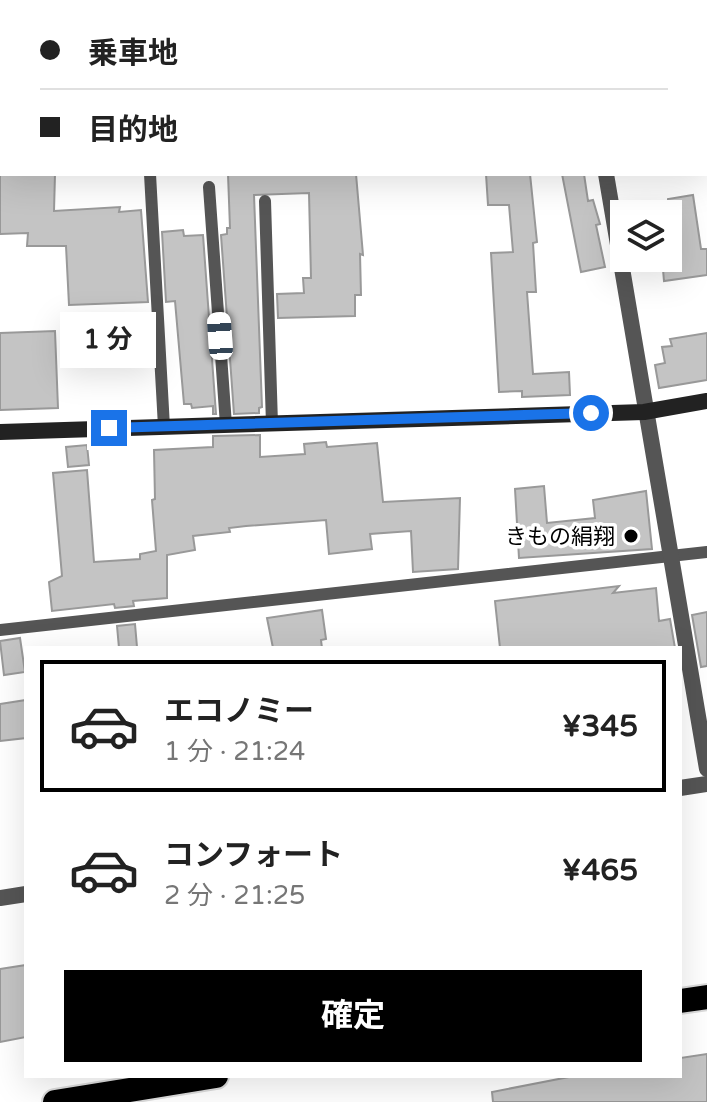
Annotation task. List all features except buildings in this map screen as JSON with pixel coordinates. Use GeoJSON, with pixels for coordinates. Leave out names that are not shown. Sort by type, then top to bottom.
{"type":"FeatureCollection","features":[{"type":"Feature","properties":{"kind":"highway"},"geometry":{"type":"LineString","coordinates":[[682,1001],[707,997]]}},
{"type":"Feature","properties":{"kind":"highway"},"geometry":{"type":"LineString","coordinates":[[55,1102],[204,1078]]}},
{"type":"Feature","properties":{"kind":"street"},"geometry":{"type":"LineString","coordinates":[[606,176],[707,769]]}},
{"type":"Feature","properties":{"kind":"street"},"geometry":{"type":"LineString","coordinates":[[0,432],[644,412],[707,401]]}},
{"type":"Feature","properties":{"kind":"street"},"geometry":{"type":"LineString","coordinates":[[682,788],[707,784]]}},
{"type":"Feature","properties":{"kind":"street"},"geometry":{"type":"LineString","coordinates":[[0,898],[24,894]]}},
{"type":"Feature","properties":{"kind":"lane"},"geometry":{"type":"LineString","coordinates":[[150,176],[164,427]]}},
{"type":"Feature","properties":{"kind":"lane"},"geometry":{"type":"LineString","coordinates":[[209,187],[226,425]]}},
{"type":"Feature","properties":{"kind":"lane"},"geometry":{"type":"LineString","coordinates":[[265,201],[272,424]]}},
{"type":"Feature","properties":{"kind":"lane"},"geometry":{"type":"LineString","coordinates":[[0,630],[707,552]]}},
{"type":"Feature","properties":{"kind":"place","name":"きもの絹翔"},"geometry":{"type":"Point","coordinates":[631,536]}},
{"type":"Feature","properties":{"kind":"route"},"geometry":{"type":"LineString","coordinates":[[109,428],[591,413]]}}]}
